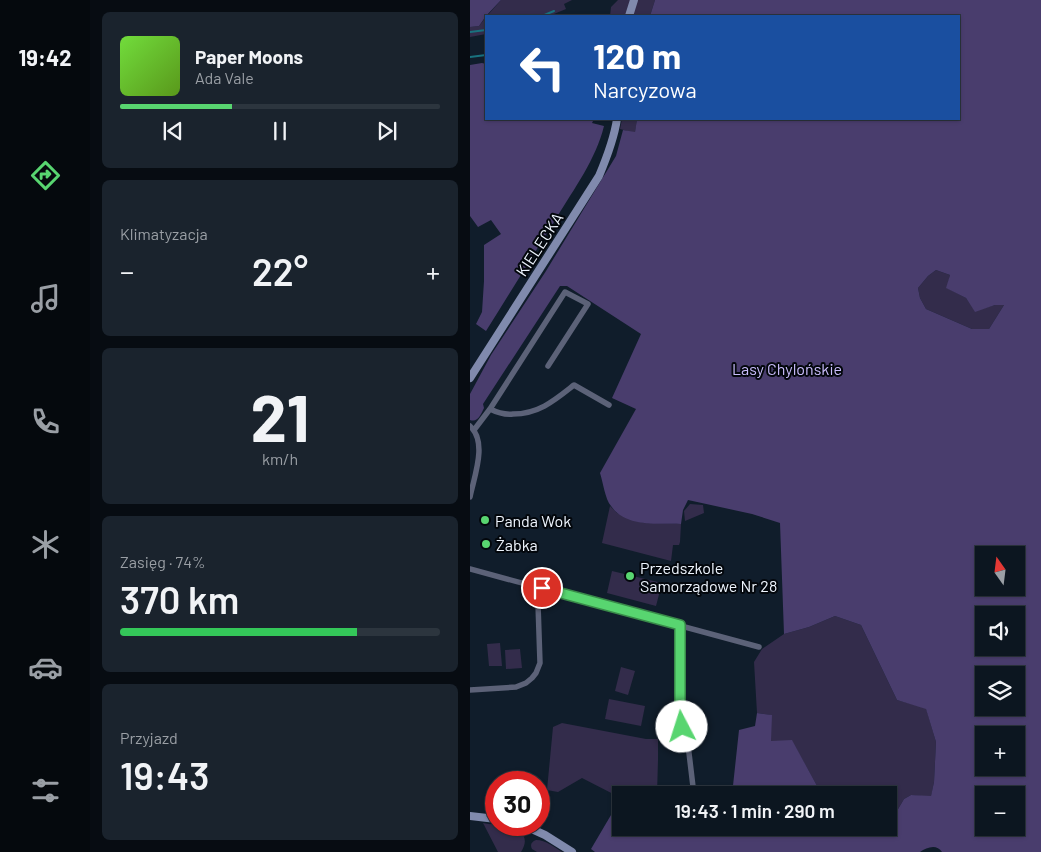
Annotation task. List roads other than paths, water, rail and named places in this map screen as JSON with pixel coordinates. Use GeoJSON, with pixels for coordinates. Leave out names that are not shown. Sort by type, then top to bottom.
{"type":"FeatureCollection","features":[{"type":"Feature","properties":{"kind":"main road"},"geometry":{"type":"LineString","coordinates":[[629,15],[634,0]]}},
{"type":"Feature","properties":{"kind":"main road","name":"KIELECKA"},"geometry":{"type":"LineString","coordinates":[[470,378],[599,176],[610,149],[617,120]]}},
{"type":"Feature","properties":{"kind":"main road"},"geometry":{"type":"LineString","coordinates":[[470,816],[485,818]]}},
{"type":"Feature","properties":{"kind":"main road"},"geometry":{"type":"LineString","coordinates":[[547,836],[572,852]]}},
{"type":"Feature","properties":{"kind":"street"},"geometry":{"type":"LineString","coordinates":[[470,497],[480,455],[480,445],[472,428],[490,409],[565,292],[588,304],[548,366]]}},
{"type":"Feature","properties":{"kind":"street"},"geometry":{"type":"LineString","coordinates":[[490,409],[500,414],[528,413],[542,408],[574,385],[609,406]]}},
{"type":"Feature","properties":{"kind":"street"},"geometry":{"type":"LineString","coordinates":[[470,569],[759,647]]}},
{"type":"Feature","properties":{"kind":"street"},"geometry":{"type":"LineString","coordinates":[[470,690],[516,687],[526,683],[536,673],[540,663],[538,604],[542,588]]}},
{"type":"Feature","properties":{"kind":"street"},"geometry":{"type":"LineString","coordinates":[[680,625],[680,716],[689,753],[693,786]]}},
{"type":"Feature","properties":{"kind":"waterway"},"geometry":{"type":"LineString","coordinates":[[544,15],[554,11]]}},
{"type":"Feature","properties":{"kind":"waterway"},"geometry":{"type":"LineString","coordinates":[[470,32],[485,30]]}},
{"type":"Feature","properties":{"kind":"waterway"},"geometry":{"type":"LineString","coordinates":[[470,57],[485,55]]}},
{"type":"Feature","properties":{"kind":"place","name":"Panda Wok"},"geometry":{"type":"Point","coordinates":[485,520]}},
{"type":"Feature","properties":{"kind":"place","name":"Żabka"},"geometry":{"type":"Point","coordinates":[486,544]}},
{"type":"Feature","properties":{"kind":"place","name":"Przedszkole Samorządowe Nr 28"},"geometry":{"type":"Point","coordinates":[630,576]}},
{"type":"Feature","properties":{"kind":"park label","name":"Lasy Chylońskie"},"geometry":{"type":"Point","coordinates":[787,368]}}]}
